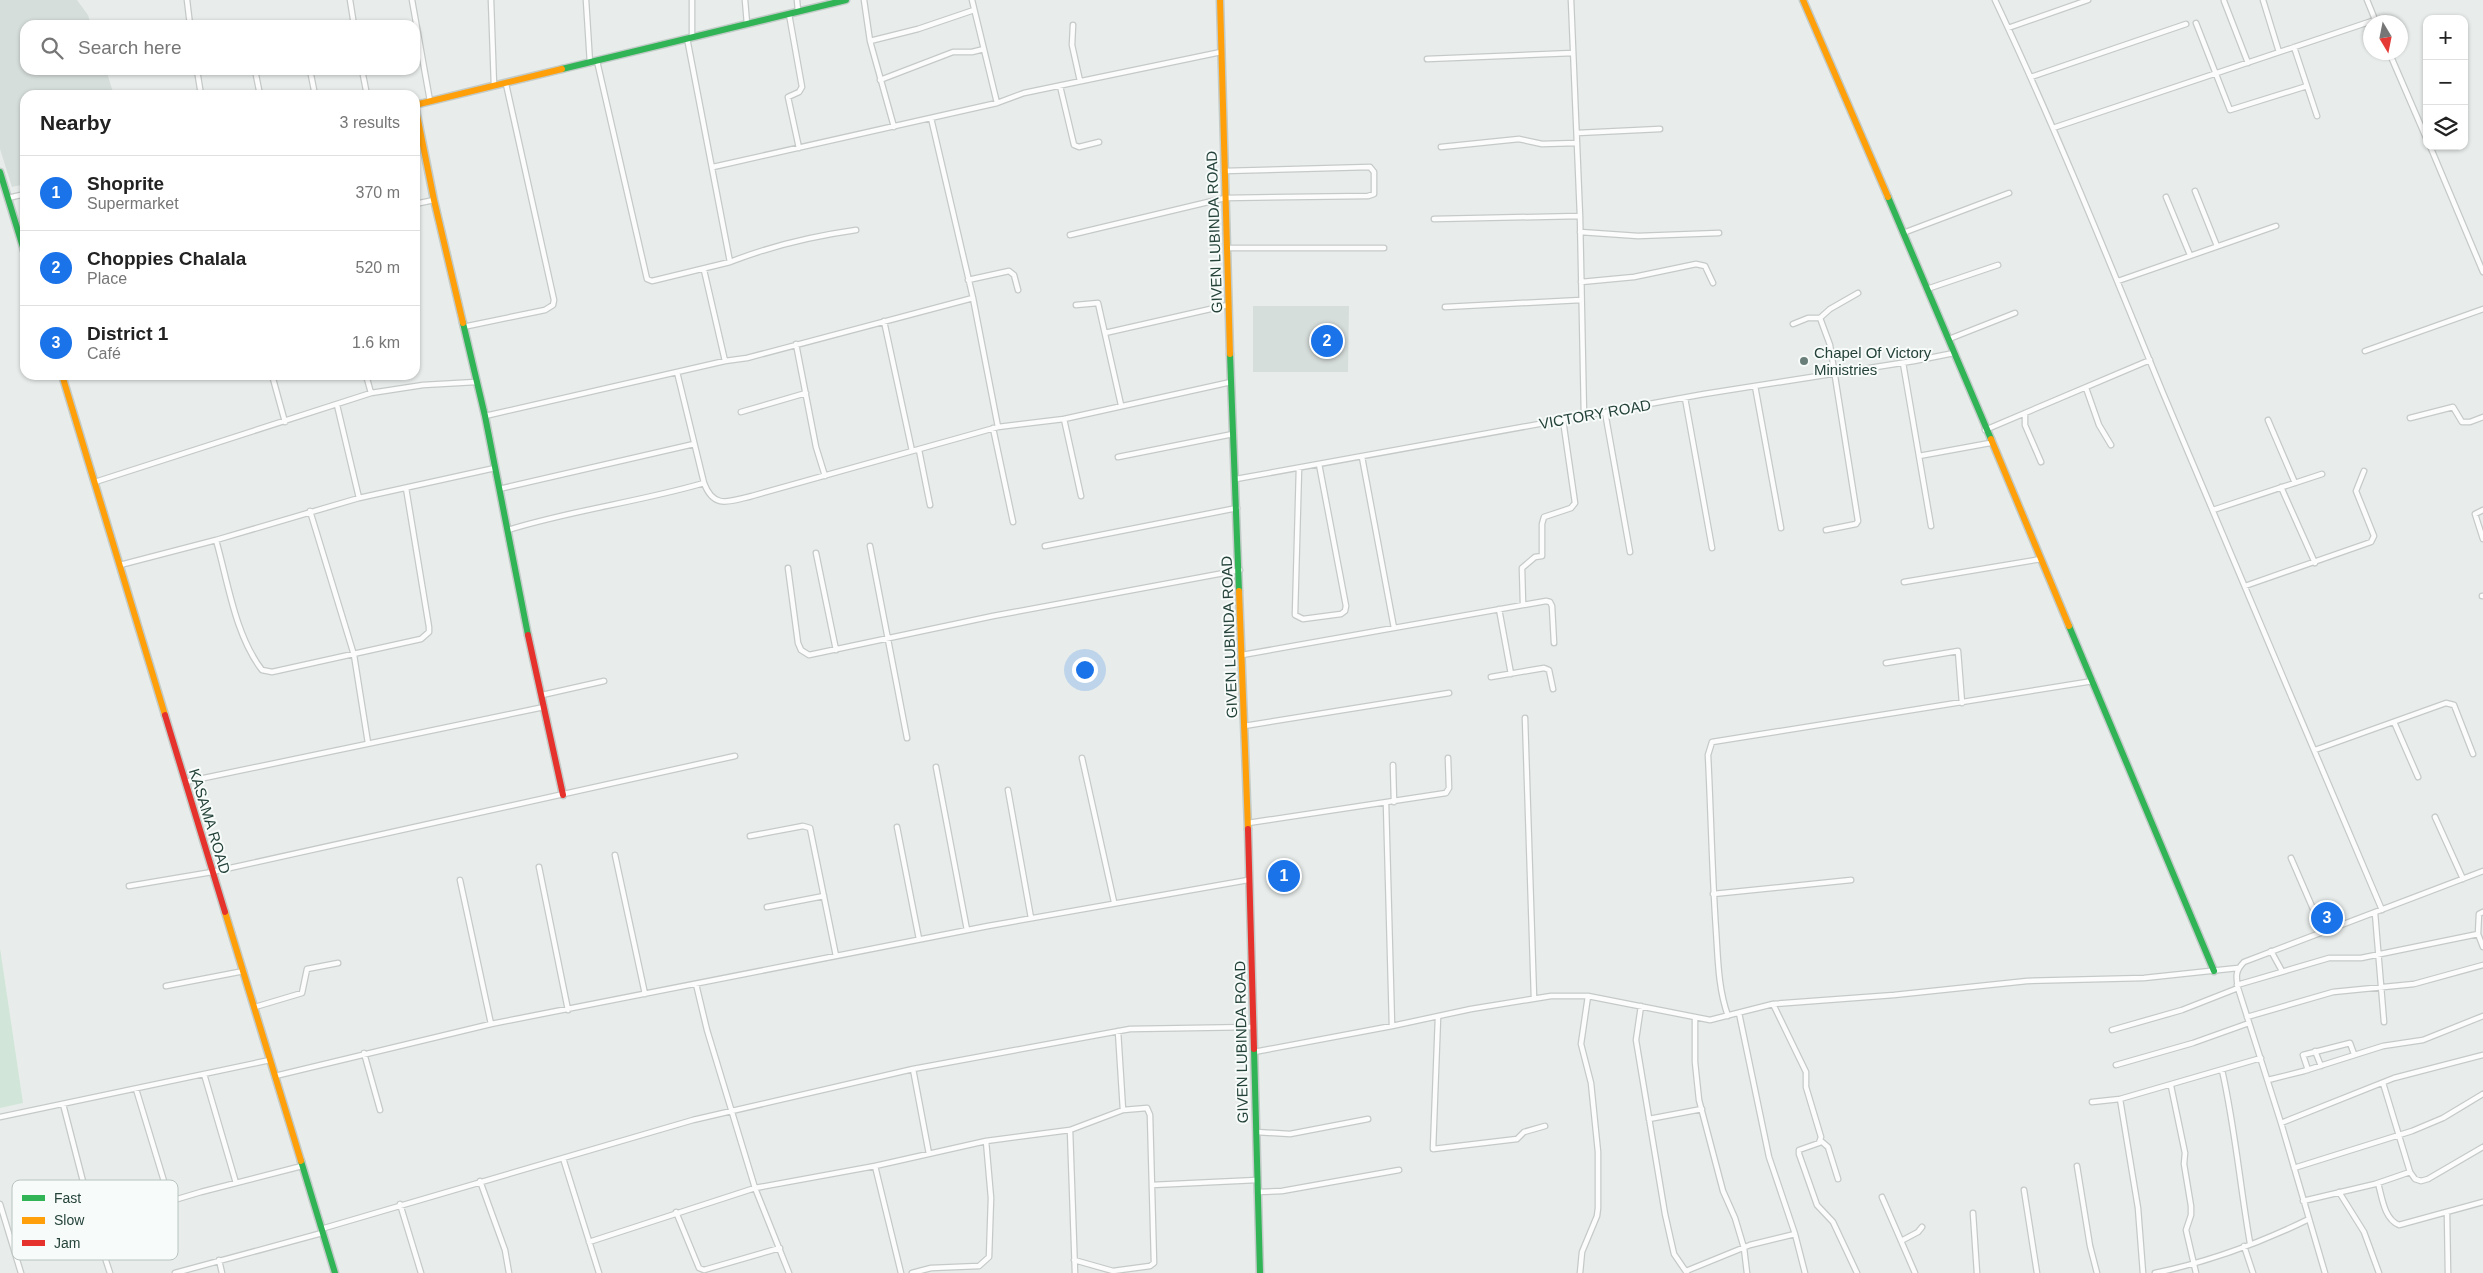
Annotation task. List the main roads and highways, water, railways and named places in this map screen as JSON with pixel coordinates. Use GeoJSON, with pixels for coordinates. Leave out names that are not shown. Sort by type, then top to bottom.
{"type":"FeatureCollection","features":[{"type":"Feature","properties":{"kind":"place","name":"Choppies Chalala"},"geometry":{"type":"Point","coordinates":[1327,341]}},
{"type":"Feature","properties":{"kind":"place","name":"Chapel Of Victory Ministries"},"geometry":{"type":"Point","coordinates":[1804,361]}},
{"type":"Feature","properties":{"kind":"place","name":"Shoprite"},"geometry":{"type":"Point","coordinates":[1284,876]}},
{"type":"Feature","properties":{"kind":"place","name":"District 1"},"geometry":{"type":"Point","coordinates":[2327,918]}}]}
